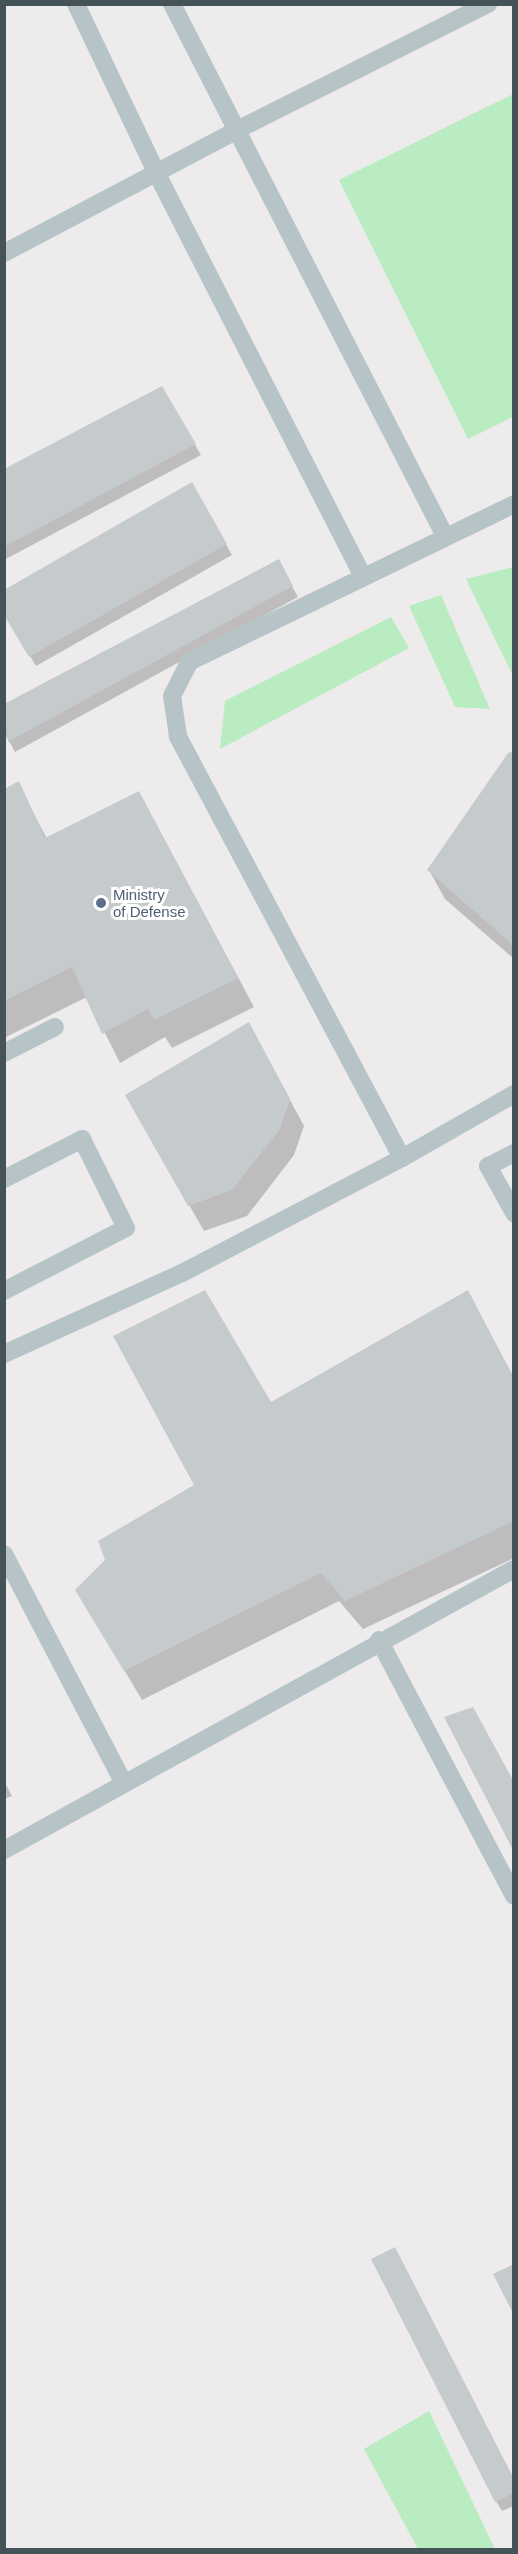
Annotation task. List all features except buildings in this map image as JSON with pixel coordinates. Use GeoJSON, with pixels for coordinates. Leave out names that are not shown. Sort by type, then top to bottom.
{"type":"FeatureCollection","features":[{"type":"Feature","properties":{"kind":"lane"},"geometry":{"type":"LineString","coordinates":[[76,4],[156,172],[363,576]]}},
{"type":"Feature","properties":{"kind":"lane"},"geometry":{"type":"LineString","coordinates":[[172,4],[239,129],[445,536]]}},
{"type":"Feature","properties":{"kind":"lane"},"geometry":{"type":"LineString","coordinates":[[4,253],[239,129],[488,4]]}},
{"type":"Feature","properties":{"kind":"lane"},"geometry":{"type":"LineString","coordinates":[[402,1158],[178,736],[172,696],[189,662],[513,504]]}},
{"type":"Feature","properties":{"kind":"lane"},"geometry":{"type":"LineString","coordinates":[[4,1053],[55,1027]]}},
{"type":"Feature","properties":{"kind":"lane"},"geometry":{"type":"LineString","coordinates":[[4,1354],[182,1273],[402,1158],[513,1094]]}},
{"type":"Feature","properties":{"kind":"lane"},"geometry":{"type":"LineString","coordinates":[[4,1179],[82,1139],[126,1228],[4,1291]]}},
{"type":"Feature","properties":{"kind":"lane"},"geometry":{"type":"LineString","coordinates":[[513,1153],[488,1166],[513,1213]]}},
{"type":"Feature","properties":{"kind":"lane"},"geometry":{"type":"LineString","coordinates":[[4,1554],[124,1784]]}},
{"type":"Feature","properties":{"kind":"lane"},"geometry":{"type":"LineString","coordinates":[[4,1850],[379,1640],[513,1569]]}},
{"type":"Feature","properties":{"kind":"lane"},"geometry":{"type":"LineString","coordinates":[[379,1640],[513,1896]]}},
{"type":"Feature","properties":{"kind":"green space"},"geometry":{"type":"Polygon","coordinates":[[[513,94],[513,417],[468,439],[339,180],[513,94]]]}},
{"type":"Feature","properties":{"kind":"green space"},"geometry":{"type":"Polygon","coordinates":[[[514,567],[513,676],[466,579],[514,567]]]}},
{"type":"Feature","properties":{"kind":"green space"},"geometry":{"type":"Polygon","coordinates":[[[441,595],[490,709],[455,707],[409,606],[441,595]]]}},
{"type":"Feature","properties":{"kind":"green space"},"geometry":{"type":"Polygon","coordinates":[[[391,617],[409,648],[220,749],[225,701],[391,617]]]}},
{"type":"Feature","properties":{"kind":"green space"},"geometry":{"type":"Polygon","coordinates":[[[429,2411],[495,2549],[418,2549],[364,2449],[429,2411]]]}},
{"type":"Feature","properties":{"kind":"place","name":"Ministry of Defense"},"geometry":{"type":"Point","coordinates":[101,903]}}]}
